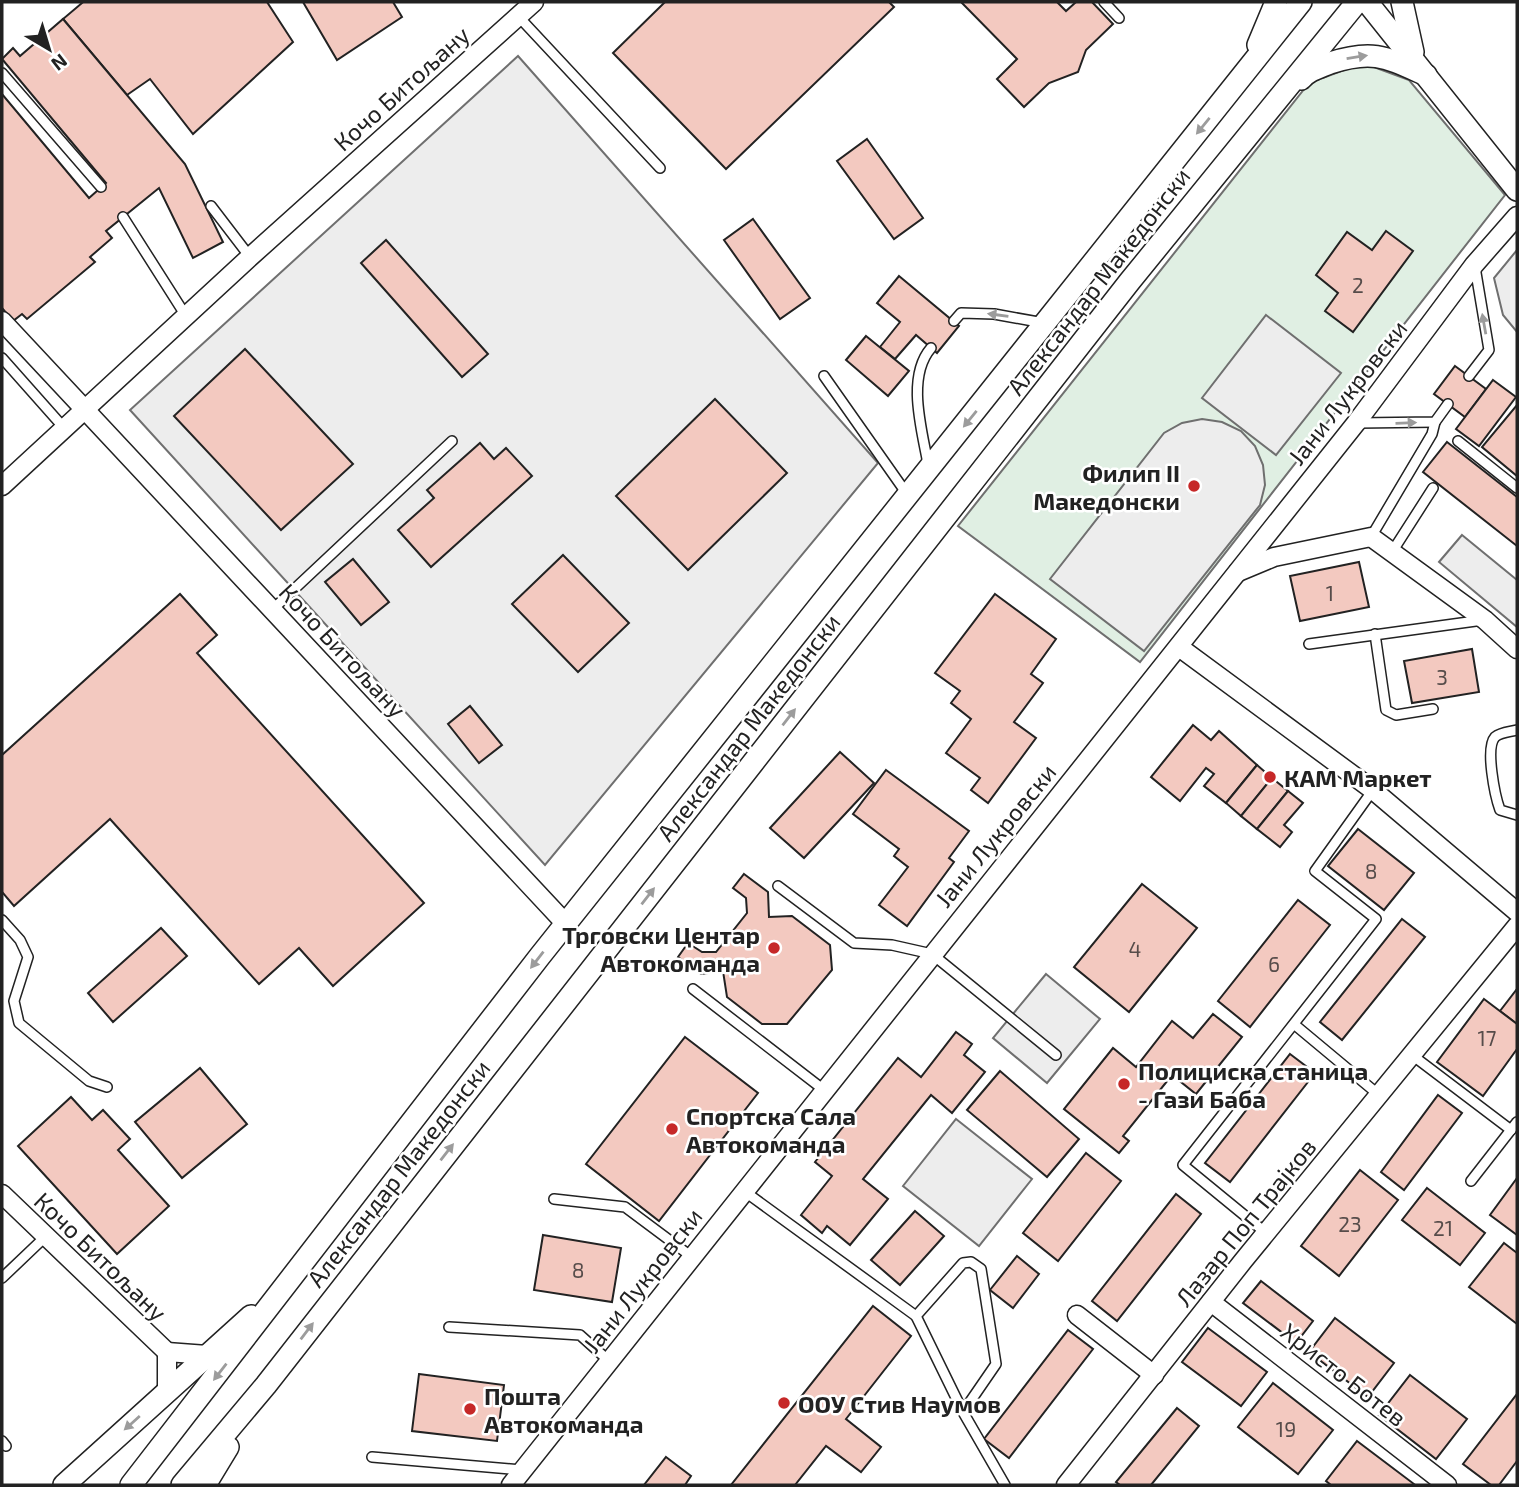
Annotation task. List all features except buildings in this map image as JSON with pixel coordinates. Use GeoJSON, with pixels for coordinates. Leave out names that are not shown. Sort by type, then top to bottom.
{"type":"FeatureCollection","features":[{"type":"Feature","properties":{"kind":"street","name":"Кочо Битољану"},"geometry":{"type":"LineString","coordinates":[[2,486],[250,257],[534,2]]}},
{"type":"Feature","properties":{"kind":"street"},"geometry":{"type":"LineString","coordinates":[[1246,73],[1276,2]]}},
{"type":"Feature","properties":{"kind":"street","name":"Александар Македонски"},"geometry":{"type":"LineString","coordinates":[[131,1485],[566,924],[1301,2]]}},
{"type":"Feature","properties":{"kind":"street","name":"Александар Македонски"},"geometry":{"type":"LineString","coordinates":[[182,1485],[266,1385],[1079,346],[1357,2]]}},
{"type":"Feature","properties":{"kind":"street"},"geometry":{"type":"LineString","coordinates":[[1367,2],[1414,57],[1517,190]]}},
{"type":"Feature","properties":{"kind":"street"},"geometry":{"type":"LineString","coordinates":[[1402,2],[1414,57]]}},
{"type":"Feature","properties":{"kind":"street"},"geometry":{"type":"LineString","coordinates":[[1262,118],[1309,71],[1363,54],[1387,59],[1428,76]]}},
{"type":"Feature","properties":{"kind":"street","name":"Јани Лукровски"},"geometry":{"type":"LineString","coordinates":[[511,1485],[1356,423],[1474,265],[1517,216]]}},
{"type":"Feature","properties":{"kind":"street","name":"Кочо Битољану"},"geometry":{"type":"LineString","coordinates":[[2,321],[566,924]]}},
{"type":"Feature","properties":{"kind":"street"},"geometry":{"type":"LineString","coordinates":[[1237,572],[1274,558],[1371,537],[1485,620],[1517,649]]}},
{"type":"Feature","properties":{"kind":"street"},"geometry":{"type":"LineString","coordinates":[[1179,647],[1373,790],[1517,912]]}},
{"type":"Feature","properties":{"kind":"street","name":"Лазар Поп Трајков"},"geometry":{"type":"LineString","coordinates":[[1066,1485],[1266,1233],[1517,926]]}},
{"type":"Feature","properties":{"kind":"street","name":"Кочо Битољану"},"geometry":{"type":"LineString","coordinates":[[2,1194],[167,1352]]}},
{"type":"Feature","properties":{"kind":"street"},"geometry":{"type":"LineString","coordinates":[[64,1485],[292,1279]]}},
{"type":"Feature","properties":{"kind":"street","name":"Христо Ботев"},"geometry":{"type":"LineString","coordinates":[[1211,1302],[1447,1485]]}},
{"type":"Feature","properties":{"kind":"street"},"geometry":{"type":"LineString","coordinates":[[1077,1315],[1154,1375]]}},
{"type":"Feature","properties":{"kind":"street"},"geometry":{"type":"LineString","coordinates":[[167,1391],[167,1352],[207,1355]]}},
{"type":"Feature","properties":{"kind":"street"},"geometry":{"type":"LineString","coordinates":[[205,1485],[266,1385]]}},
{"type":"Feature","properties":{"kind":"lane"},"geometry":{"type":"LineString","coordinates":[[1104,2],[1119,18]]}},
{"type":"Feature","properties":{"kind":"lane"},"geometry":{"type":"LineString","coordinates":[[518,16],[660,168]]}},
{"type":"Feature","properties":{"kind":"lane"},"geometry":{"type":"LineString","coordinates":[[2,73],[101,187]]}},
{"type":"Feature","properties":{"kind":"lane"},"geometry":{"type":"LineString","coordinates":[[211,206],[250,257]]}},
{"type":"Feature","properties":{"kind":"lane"},"geometry":{"type":"LineString","coordinates":[[123,216],[186,316]]}},
{"type":"Feature","properties":{"kind":"lane"},"geometry":{"type":"LineString","coordinates":[[1469,376],[1489,349],[1474,265]]}},
{"type":"Feature","properties":{"kind":"lane"},"geometry":{"type":"LineString","coordinates":[[954,321],[961,313],[994,314],[1045,324]]}},
{"type":"Feature","properties":{"kind":"lane"},"geometry":{"type":"LineString","coordinates":[[929,470],[917,403],[923,357],[931,348]]}},
{"type":"Feature","properties":{"kind":"lane"},"geometry":{"type":"LineString","coordinates":[[2,358],[65,429]]}},
{"type":"Feature","properties":{"kind":"lane"},"geometry":{"type":"LineString","coordinates":[[824,376],[908,496]]}},
{"type":"Feature","properties":{"kind":"lane"},"geometry":{"type":"LineString","coordinates":[[1371,537],[1432,434],[1435,422],[1448,404]]}},
{"type":"Feature","properties":{"kind":"lane"},"geometry":{"type":"LineString","coordinates":[[1356,423],[1435,422]]}},
{"type":"Feature","properties":{"kind":"lane"},"geometry":{"type":"LineString","coordinates":[[272,610],[452,441]]}},
{"type":"Feature","properties":{"kind":"lane"},"geometry":{"type":"LineString","coordinates":[[1458,441],[1517,488]]}},
{"type":"Feature","properties":{"kind":"lane"},"geometry":{"type":"LineString","coordinates":[[1392,552],[1433,488]]}},
{"type":"Feature","properties":{"kind":"lane"},"geometry":{"type":"LineString","coordinates":[[1309,644],[1485,620]]}},
{"type":"Feature","properties":{"kind":"lane"},"geometry":{"type":"LineString","coordinates":[[1375,634],[1386,710],[1396,715],[1433,709]]}},
{"type":"Feature","properties":{"kind":"lane"},"geometry":{"type":"LineString","coordinates":[[1517,730],[1499,734],[1490,745],[1500,810],[1517,814]]}},
{"type":"Feature","properties":{"kind":"lane"},"geometry":{"type":"LineString","coordinates":[[1266,1233],[1183,1165],[1376,919],[1315,871],[1373,790]]}},
{"type":"Feature","properties":{"kind":"lane"},"geometry":{"type":"LineString","coordinates":[[778,886],[854,943],[892,944],[932,954],[1056,1055]]}},
{"type":"Feature","properties":{"kind":"lane"},"geometry":{"type":"LineString","coordinates":[[2,920],[20,940],[28,957],[14,1001],[19,1023],[89,1081],[107,1087]]}},
{"type":"Feature","properties":{"kind":"lane"},"geometry":{"type":"LineString","coordinates":[[693,989],[824,1090]]}},
{"type":"Feature","properties":{"kind":"lane"},"geometry":{"type":"LineString","coordinates":[[1294,1025],[1379,1095]]}},
{"type":"Feature","properties":{"kind":"lane"},"geometry":{"type":"LineString","coordinates":[[1412,1055],[1514,1126],[1471,1181]]}},
{"type":"Feature","properties":{"kind":"lane"},"geometry":{"type":"LineString","coordinates":[[744,1191],[916,1316],[963,1412],[1005,1485]]}},
{"type":"Feature","properties":{"kind":"lane"},"geometry":{"type":"LineString","coordinates":[[554,1199],[625,1207],[692,1257]]}},
{"type":"Feature","properties":{"kind":"lane"},"geometry":{"type":"LineString","coordinates":[[2,1278],[46,1237]]}},
{"type":"Feature","properties":{"kind":"lane"},"geometry":{"type":"LineString","coordinates":[[916,1316],[963,1263],[971,1262],[981,1269],[996,1364],[963,1412]]}},
{"type":"Feature","properties":{"kind":"lane"},"geometry":{"type":"LineString","coordinates":[[449,1326],[580,1335],[609,1361]]}},
{"type":"Feature","properties":{"kind":"lane"},"geometry":{"type":"LineString","coordinates":[[372,1457],[523,1470]]}},
{"type":"Feature","properties":{"kind":"green space"},"geometry":{"type":"Polygon","coordinates":[[[1363,63],[1409,80],[1505,195],[1140,662],[958,526],[1309,83],[1363,63]]]}},
{"type":"Feature","properties":{"kind":"shaded area"},"geometry":{"type":"Polygon","coordinates":[[[518,56],[878,463],[545,865],[130,410],[518,56]]]}},
{"type":"Feature","properties":{"kind":"shaded area"},"geometry":{"type":"Polygon","coordinates":[[[1517,250],[1517,332],[1503,315],[1494,278],[1517,250]]]}},
{"type":"Feature","properties":{"kind":"shaded area"},"geometry":{"type":"Polygon","coordinates":[[[1266,315],[1341,373],[1276,455],[1202,398],[1266,315]]]}},
{"type":"Feature","properties":{"kind":"shaded area"},"geometry":{"type":"Polygon","coordinates":[[[1202,419],[1222,422],[1241,431],[1255,446],[1263,465],[1265,485],[1260,505],[1144,651],[1050,579],[1164,433],[1182,423],[1202,419]]]}},
{"type":"Feature","properties":{"kind":"shaded area"},"geometry":{"type":"Polygon","coordinates":[[[1462,535],[1517,580],[1517,627],[1439,562],[1462,535]]]}},
{"type":"Feature","properties":{"kind":"shaded area"},"geometry":{"type":"Polygon","coordinates":[[[1046,974],[1100,1019],[1047,1083],[993,1038],[1046,974]]]}},
{"type":"Feature","properties":{"kind":"shaded area"},"geometry":{"type":"Polygon","coordinates":[[[956,1119],[1032,1179],[979,1246],[903,1186],[956,1119]]]}},
{"type":"Feature","properties":{"kind":"place","name":"Филип II Македонски"},"geometry":{"type":"Point","coordinates":[1194,486]}},
{"type":"Feature","properties":{"kind":"place","name":"КАМ Маркет"},"geometry":{"type":"Point","coordinates":[1270,777]}},
{"type":"Feature","properties":{"kind":"place","name":"Трговски Центар Автокоманда"},"geometry":{"type":"Point","coordinates":[774,948]}},
{"type":"Feature","properties":{"kind":"place","name":"Полициска станица - Гази Баба"},"geometry":{"type":"Point","coordinates":[1124,1084]}},
{"type":"Feature","properties":{"kind":"place","name":"Спортска Сала Автокоманда"},"geometry":{"type":"Point","coordinates":[672,1129]}},
{"type":"Feature","properties":{"kind":"place","name":"ООУ Стив Наумов"},"geometry":{"type":"Point","coordinates":[784,1403]}},
{"type":"Feature","properties":{"kind":"place","name":"Пошта Автокоманда"},"geometry":{"type":"Point","coordinates":[470,1409]}}]}
